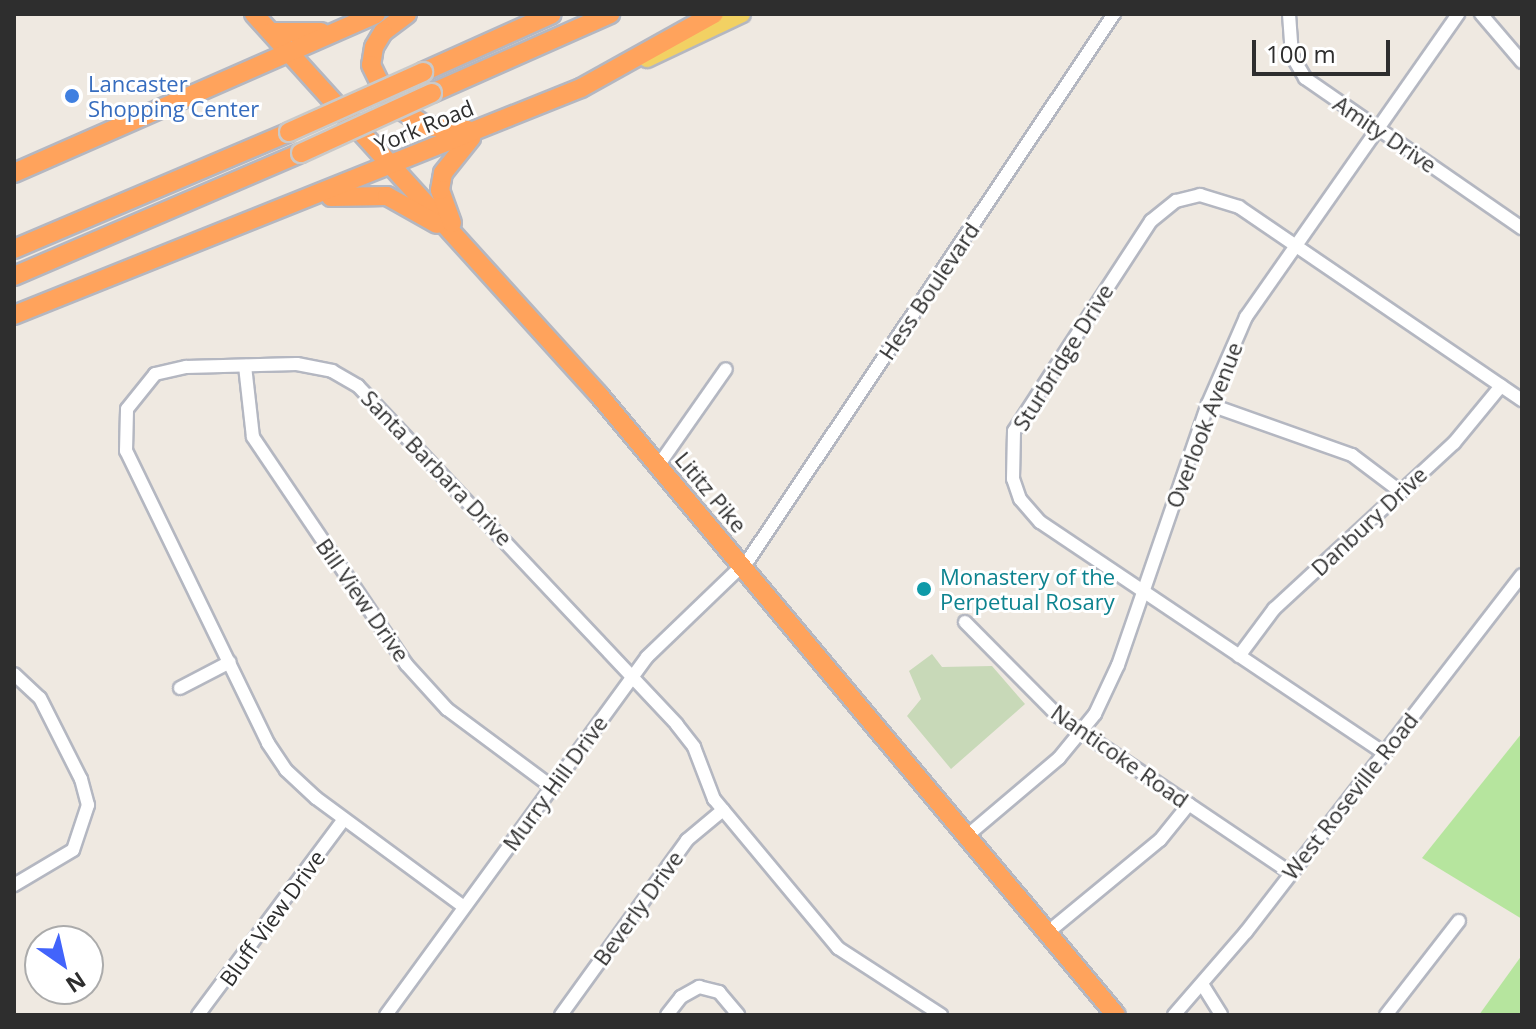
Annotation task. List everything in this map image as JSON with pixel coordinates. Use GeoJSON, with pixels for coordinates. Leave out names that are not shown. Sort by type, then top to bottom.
{"type":"FeatureCollection","features":[{"type":"Feature","properties":{"kind":"highway","name":"Lititz Pike"},"geometry":{"type":"LineString","coordinates":[[254,14],[460,238],[658,466],[1116,1015]]}},
{"type":"Feature","properties":{"kind":"highway"},"geometry":{"type":"LineString","coordinates":[[14,173],[376,14]]}},
{"type":"Feature","properties":{"kind":"highway"},"geometry":{"type":"LineString","coordinates":[[407,14],[374,47],[371,65],[383,90],[398,108],[427,126],[453,131],[490,126]]}},
{"type":"Feature","properties":{"kind":"highway"},"geometry":{"type":"LineString","coordinates":[[14,249],[289,132],[552,14]]}},
{"type":"Feature","properties":{"kind":"highway"},"geometry":{"type":"LineString","coordinates":[[14,276],[301,153],[610,14]]}},
{"type":"Feature","properties":{"kind":"highway"},"geometry":{"type":"LineString","coordinates":[[627,67],[714,14]]}},
{"type":"Feature","properties":{"kind":"highway"},"geometry":{"type":"LineString","coordinates":[[271,32],[340,30]]}},
{"type":"Feature","properties":{"kind":"highway","name":"York Road"},"geometry":{"type":"LineString","coordinates":[[119,274],[294,206],[627,67]]}},
{"type":"Feature","properties":{"kind":"highway"},"geometry":{"type":"LineString","coordinates":[[460,238],[443,205],[443,173],[454,152],[490,126]]}},
{"type":"Feature","properties":{"kind":"highway"},"geometry":{"type":"LineString","coordinates":[[294,206],[349,194],[387,196],[460,238]]}},
{"type":"Feature","properties":{"kind":"highway"},"geometry":{"type":"LineString","coordinates":[[14,315],[119,274]]}},
{"type":"Feature","properties":{"kind":"highway"},"geometry":{"type":"LineString","coordinates":[[14,326],[119,274]]}},
{"type":"Feature","properties":{"kind":"main road","name":"York Road"},"geometry":{"type":"LineString","coordinates":[[627,67],[742,14]]}},
{"type":"Feature","properties":{"kind":"street","name":"Hess Boulevard"},"geometry":{"type":"LineString","coordinates":[[742,566],[1114,14]]}},
{"type":"Feature","properties":{"kind":"street","name":"Amity Drive"},"geometry":{"type":"LineString","coordinates":[[1289,14],[1292,56],[1305,78],[1522,228]]}},
{"type":"Feature","properties":{"kind":"street","name":"Overlook Avenue"},"geometry":{"type":"LineString","coordinates":[[968,835],[1037,778],[1081,732],[1106,694],[1208,404],[1246,317],[1380,131],[1458,14]]}},
{"type":"Feature","properties":{"kind":"street"},"geometry":{"type":"LineString","coordinates":[[1481,14],[1522,62]]}},
{"type":"Feature","properties":{"kind":"street","name":"Sturbridge Drive"},"geometry":{"type":"LineString","coordinates":[[1384,753],[1143,592],[1026,508],[1010,462],[1014,431],[1151,221],[1169,205],[1189,196],[1216,198],[1295,246],[1522,400]]}},
{"type":"Feature","properties":{"kind":"street","name":"Santa Barbara Drive"},"geometry":{"type":"LineString","coordinates":[[464,907],[344,819],[286,770],[130,460],[124,428],[133,397],[155,374],[186,367],[306,365],[358,386],[691,742],[710,793],[838,948],[941,1015]]}},
{"type":"Feature","properties":{"kind":"street","name":"Bill View Drive"},"geometry":{"type":"LineString","coordinates":[[245,366],[253,437],[406,664],[447,709],[552,787]]}},
{"type":"Feature","properties":{"kind":"street"},"geometry":{"type":"LineString","coordinates":[[658,466],[726,369]]}},
{"type":"Feature","properties":{"kind":"street","name":"Danbury Drive"},"geometry":{"type":"LineString","coordinates":[[1239,656],[1274,609],[1472,425],[1501,386]]}},
{"type":"Feature","properties":{"kind":"street"},"geometry":{"type":"LineString","coordinates":[[1208,404],[1352,455],[1401,492]]}},
{"type":"Feature","properties":{"kind":"street","name":"Murry Hill Drive"},"geometry":{"type":"LineString","coordinates":[[386,1015],[632,677],[672,628],[742,566]]}},
{"type":"Feature","properties":{"kind":"street","name":"West Roseville Road"},"geometry":{"type":"LineString","coordinates":[[1174,1015],[1291,873],[1522,575]]}},
{"type":"Feature","properties":{"kind":"street","name":"Nanticoke Road"},"geometry":{"type":"LineString","coordinates":[[965,622],[1038,699],[1081,732],[1291,873]]}},
{"type":"Feature","properties":{"kind":"street"},"geometry":{"type":"LineString","coordinates":[[180,688],[230,662]]}},
{"type":"Feature","properties":{"kind":"street"},"geometry":{"type":"LineString","coordinates":[[14,674],[40,698],[81,779],[88,805],[73,850],[14,885]]}},
{"type":"Feature","properties":{"kind":"street"},"geometry":{"type":"LineString","coordinates":[[1047,933],[1160,840],[1189,804]]}},
{"type":"Feature","properties":{"kind":"street","name":"Beverly Drive"},"geometry":{"type":"LineString","coordinates":[[561,1015],[687,840],[723,810]]}},
{"type":"Feature","properties":{"kind":"street","name":"Bluff View Drive"},"geometry":{"type":"LineString","coordinates":[[198,1015],[344,819]]}},
{"type":"Feature","properties":{"kind":"street"},"geometry":{"type":"LineString","coordinates":[[1386,1015],[1459,921]]}},
{"type":"Feature","properties":{"kind":"street"},"geometry":{"type":"LineString","coordinates":[[1202,984],[1221,1015]]}},
{"type":"Feature","properties":{"kind":"street"},"geometry":{"type":"LineString","coordinates":[[667,1015],[681,997],[699,987],[719,992],[738,1015]]}},
{"type":"Feature","properties":{"kind":"green space"},"geometry":{"type":"Polygon","coordinates":[[[932,654],[942,667],[992,666],[1025,704],[951,769],[907,716],[921,699],[909,671],[932,654]]]}},
{"type":"Feature","properties":{"kind":"green space"},"geometry":{"type":"Polygon","coordinates":[[[1522,733],[1522,919],[1422,858],[1522,733]]]}},
{"type":"Feature","properties":{"kind":"green space"},"geometry":{"type":"Polygon","coordinates":[[[1522,955],[1522,1015],[1479,1015],[1522,955]]]}},
{"type":"Feature","properties":{"kind":"place","name":"Lancaster Shopping Center"},"geometry":{"type":"Point","coordinates":[72,96]}},
{"type":"Feature","properties":{"kind":"place","name":"Monastery of the Perpetual Rosary"},"geometry":{"type":"Point","coordinates":[924,589]}}]}
